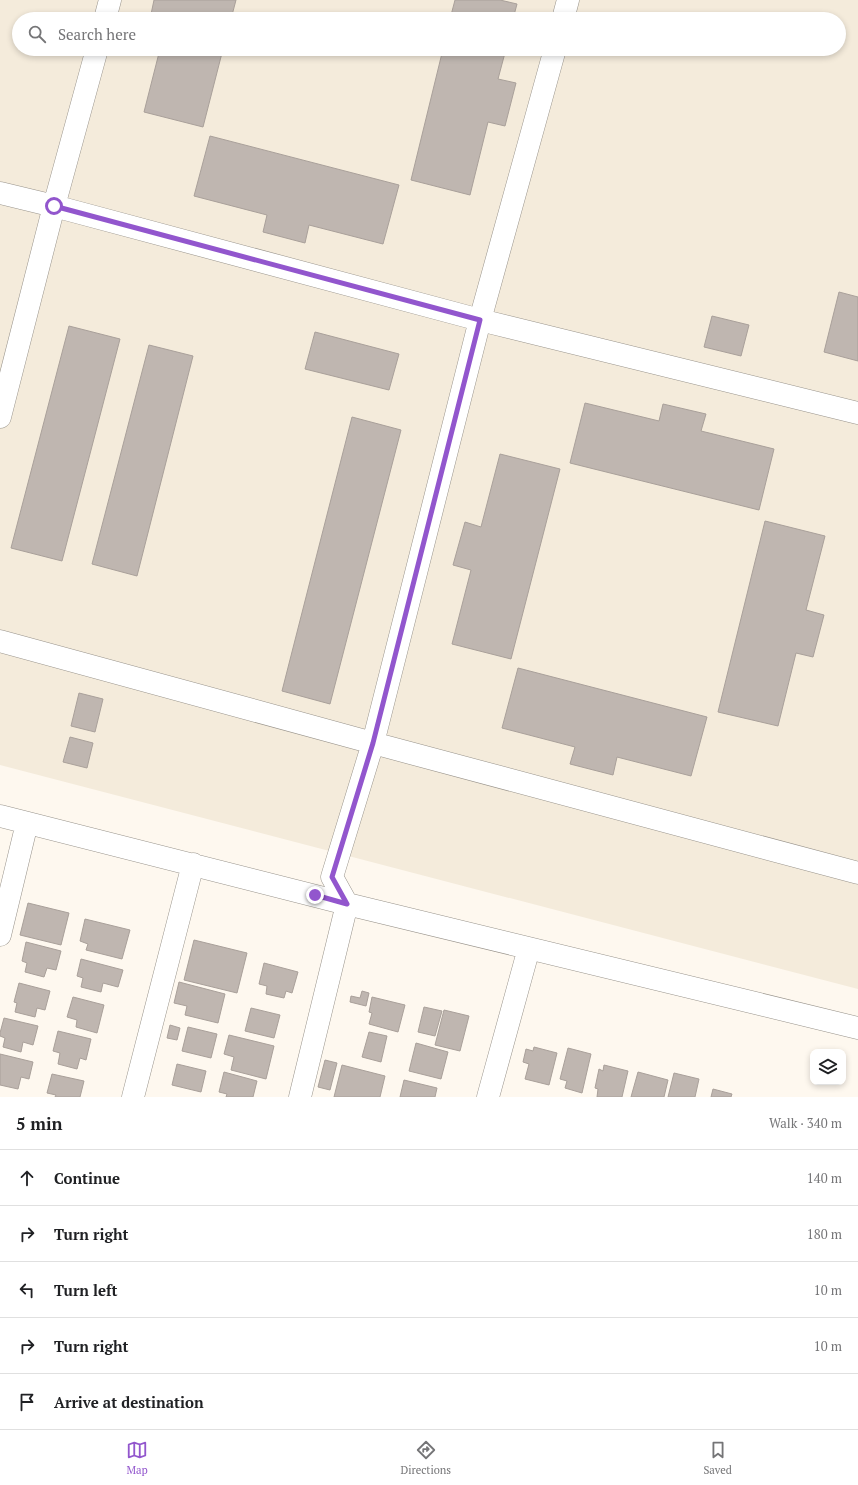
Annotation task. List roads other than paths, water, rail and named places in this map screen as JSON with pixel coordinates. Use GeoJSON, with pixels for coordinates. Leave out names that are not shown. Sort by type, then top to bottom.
{"type":"FeatureCollection","features":[{"type":"Feature","properties":{"kind":"street"},"geometry":{"type":"LineString","coordinates":[[107,12],[110,0]]}},
{"type":"Feature","properties":{"kind":"street"},"geometry":{"type":"LineString","coordinates":[[565,12],[568,0]]}},
{"type":"Feature","properties":{"kind":"street"},"geometry":{"type":"LineString","coordinates":[[0,417],[54,206],[95,56]]}},
{"type":"Feature","properties":{"kind":"street"},"geometry":{"type":"LineString","coordinates":[[300,1097],[347,904],[332,877],[373,743],[480,320],[553,56]]}},
{"type":"Feature","properties":{"kind":"street"},"geometry":{"type":"LineString","coordinates":[[0,193],[54,206],[480,320],[858,413]]}},
{"type":"Feature","properties":{"kind":"street"},"geometry":{"type":"LineString","coordinates":[[0,641],[858,873]]}},
{"type":"Feature","properties":{"kind":"street"},"geometry":{"type":"LineString","coordinates":[[0,816],[347,904],[858,1028]]}},
{"type":"Feature","properties":{"kind":"street"},"geometry":{"type":"LineString","coordinates":[[0,935],[27,823]]}},
{"type":"Feature","properties":{"kind":"street"},"geometry":{"type":"LineString","coordinates":[[133,1097],[193,864]]}},
{"type":"Feature","properties":{"kind":"street"},"geometry":{"type":"LineString","coordinates":[[488,1097],[529,948]]}}]}
